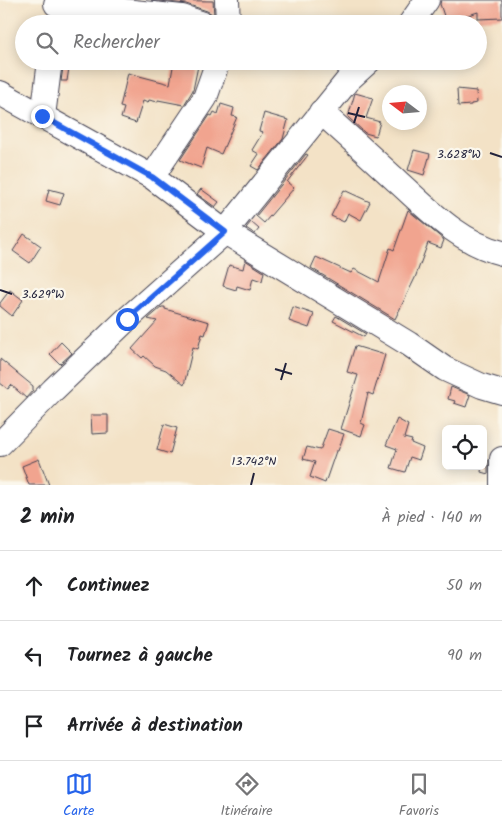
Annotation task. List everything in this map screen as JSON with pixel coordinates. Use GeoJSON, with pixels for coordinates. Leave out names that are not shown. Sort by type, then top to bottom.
{"type":"FeatureCollection","features":[{"type":"Feature","properties":{"kind":"street"},"geometry":{"type":"LineString","coordinates":[[227,0],[228,15]]}},
{"type":"Feature","properties":{"kind":"street"},"geometry":{"type":"LineString","coordinates":[[416,15],[427,0]]}},
{"type":"Feature","properties":{"kind":"street"},"geometry":{"type":"LineString","coordinates":[[56,9],[140,15]]}},
{"type":"Feature","properties":{"kind":"street"},"geometry":{"type":"LineString","coordinates":[[42,116],[49,70]]}},
{"type":"Feature","properties":{"kind":"street"},"geometry":{"type":"LineString","coordinates":[[152,177],[205,98],[215,70]]}},
{"type":"Feature","properties":{"kind":"street"},"geometry":{"type":"LineString","coordinates":[[0,444],[127,319],[225,232],[321,112],[348,80],[360,70]]}},
{"type":"Feature","properties":{"kind":"street"},"geometry":{"type":"LineString","coordinates":[[0,93],[152,177],[225,232],[409,344],[445,369],[482,386],[502,392]]}},
{"type":"Feature","properties":{"kind":"street"},"geometry":{"type":"LineString","coordinates":[[321,112],[445,224],[470,240],[493,251],[502,253]]}},
{"type":"Feature","properties":{"kind":"street"},"geometry":{"type":"LineString","coordinates":[[502,459],[502,485]]}},
{"type":"Feature","properties":{"kind":"building"},"geometry":{"type":"Polygon","coordinates":[[[151,0],[213,1],[214,15],[186,4],[151,0]]]}},
{"type":"Feature","properties":{"kind":"building"},"geometry":{"type":"Polygon","coordinates":[[[441,0],[502,0],[502,18],[487,19],[487,15],[478,15],[478,12],[468,15],[444,15],[440,4],[441,0]]]}},
{"type":"Feature","properties":{"kind":"building"},"geometry":{"type":"Polygon","coordinates":[[[63,70],[69,70],[67,81],[61,81],[63,70]]]}},
{"type":"Feature","properties":{"kind":"building"},"geometry":{"type":"Polygon","coordinates":[[[172,70],[197,70],[193,90],[184,105],[158,100],[158,102],[149,100],[148,103],[143,101],[136,123],[121,118],[124,108],[120,107],[128,73],[170,84],[172,70]]]}},
{"type":"Feature","properties":{"kind":"building"},"geometry":{"type":"Polygon","coordinates":[[[457,89],[476,91],[477,103],[458,106],[457,89]]]}},
{"type":"Feature","properties":{"kind":"building"},"geometry":{"type":"Polygon","coordinates":[[[355,93],[373,98],[366,118],[380,122],[376,136],[365,133],[348,117],[355,93]]]}},
{"type":"Feature","properties":{"kind":"building"},"geometry":{"type":"Polygon","coordinates":[[[221,104],[234,108],[232,116],[237,117],[221,154],[207,148],[201,168],[180,160],[210,115],[212,116],[214,112],[218,114],[221,104]]]}},
{"type":"Feature","properties":{"kind":"building"},"geometry":{"type":"Polygon","coordinates":[[[264,113],[288,120],[283,139],[258,170],[251,166],[259,154],[252,150],[263,132],[259,131],[264,113]]]}},
{"type":"Feature","properties":{"kind":"building"},"geometry":{"type":"Polygon","coordinates":[[[414,150],[430,154],[424,175],[408,170],[414,150]]]}},
{"type":"Feature","properties":{"kind":"building"},"geometry":{"type":"Polygon","coordinates":[[[306,154],[308,155],[287,182],[294,188],[264,223],[256,216],[306,154]]]}},
{"type":"Feature","properties":{"kind":"building"},"geometry":{"type":"Polygon","coordinates":[[[49,189],[64,193],[60,205],[46,201],[49,189]]]}},
{"type":"Feature","properties":{"kind":"building"},"geometry":{"type":"Polygon","coordinates":[[[201,189],[219,202],[215,207],[197,194],[201,189]]]}},
{"type":"Feature","properties":{"kind":"building"},"geometry":{"type":"Polygon","coordinates":[[[344,190],[370,202],[361,220],[348,213],[344,222],[331,216],[344,190]]]}},
{"type":"Feature","properties":{"kind":"building"},"geometry":{"type":"Polygon","coordinates":[[[408,210],[444,240],[441,248],[428,243],[415,278],[395,319],[311,268],[316,257],[351,273],[354,269],[379,282],[390,248],[394,250],[408,210]]]}},
{"type":"Feature","properties":{"kind":"building"},"geometry":{"type":"Polygon","coordinates":[[[251,222],[259,229],[255,234],[246,228],[251,222]]]}},
{"type":"Feature","properties":{"kind":"building"},"geometry":{"type":"Polygon","coordinates":[[[24,234],[41,246],[30,263],[13,251],[24,234]]]}},
{"type":"Feature","properties":{"kind":"building"},"geometry":{"type":"Polygon","coordinates":[[[245,260],[264,272],[262,281],[253,278],[250,290],[237,286],[236,290],[223,286],[229,265],[243,269],[245,260]]]}},
{"type":"Feature","properties":{"kind":"building"},"geometry":{"type":"Polygon","coordinates":[[[10,290],[23,300],[12,316],[0,306],[0,303],[10,290]]]}},
{"type":"Feature","properties":{"kind":"building"},"geometry":{"type":"Polygon","coordinates":[[[162,307],[209,322],[205,335],[202,334],[198,349],[193,347],[184,385],[166,370],[155,366],[144,356],[142,358],[132,349],[157,321],[148,319],[162,307]]]}},
{"type":"Feature","properties":{"kind":"building"},"geometry":{"type":"Polygon","coordinates":[[[293,307],[314,314],[309,328],[289,321],[293,307]]]}},
{"type":"Feature","properties":{"kind":"building"},"geometry":{"type":"Polygon","coordinates":[[[336,316],[366,334],[364,337],[333,321],[336,316]]]}},
{"type":"Feature","properties":{"kind":"building"},"geometry":{"type":"Polygon","coordinates":[[[61,342],[72,353],[60,364],[50,354],[61,342]]]}},
{"type":"Feature","properties":{"kind":"building"},"geometry":{"type":"Polygon","coordinates":[[[355,346],[385,355],[373,395],[368,393],[361,423],[365,425],[361,436],[341,429],[358,375],[347,372],[355,346]]]}},
{"type":"Feature","properties":{"kind":"building"},"geometry":{"type":"Polygon","coordinates":[[[0,359],[33,386],[33,390],[26,398],[11,385],[8,389],[0,383],[0,359]]]}},
{"type":"Feature","properties":{"kind":"building"},"geometry":{"type":"Polygon","coordinates":[[[451,387],[470,395],[466,407],[448,399],[451,387]]]}},
{"type":"Feature","properties":{"kind":"building"},"geometry":{"type":"Polygon","coordinates":[[[91,415],[108,415],[108,433],[92,434],[91,415]]]}},
{"type":"Feature","properties":{"kind":"building"},"geometry":{"type":"Polygon","coordinates":[[[397,419],[408,425],[404,438],[412,440],[411,443],[423,448],[419,460],[410,457],[405,472],[391,468],[397,449],[386,445],[397,419]]]}},
{"type":"Feature","properties":{"kind":"building"},"geometry":{"type":"Polygon","coordinates":[[[164,424],[177,428],[170,454],[157,450],[164,424]]]}},
{"type":"Feature","properties":{"kind":"building"},"geometry":{"type":"Polygon","coordinates":[[[328,429],[344,434],[325,483],[310,477],[315,462],[303,459],[307,447],[320,450],[328,429]]]}},
{"type":"Feature","properties":{"kind":"building"},"geometry":{"type":"Polygon","coordinates":[[[39,459],[49,485],[29,485],[22,466],[39,459]]]}},
{"type":"Feature","properties":{"kind":"building"},"geometry":{"type":"Polygon","coordinates":[[[488,460],[488,474],[481,472],[481,470],[487,470],[488,460]]]}},
{"type":"Feature","properties":{"kind":"route"},"geometry":{"type":"LineString","coordinates":[[42,116],[152,177],[225,232],[127,319]]}}]}
